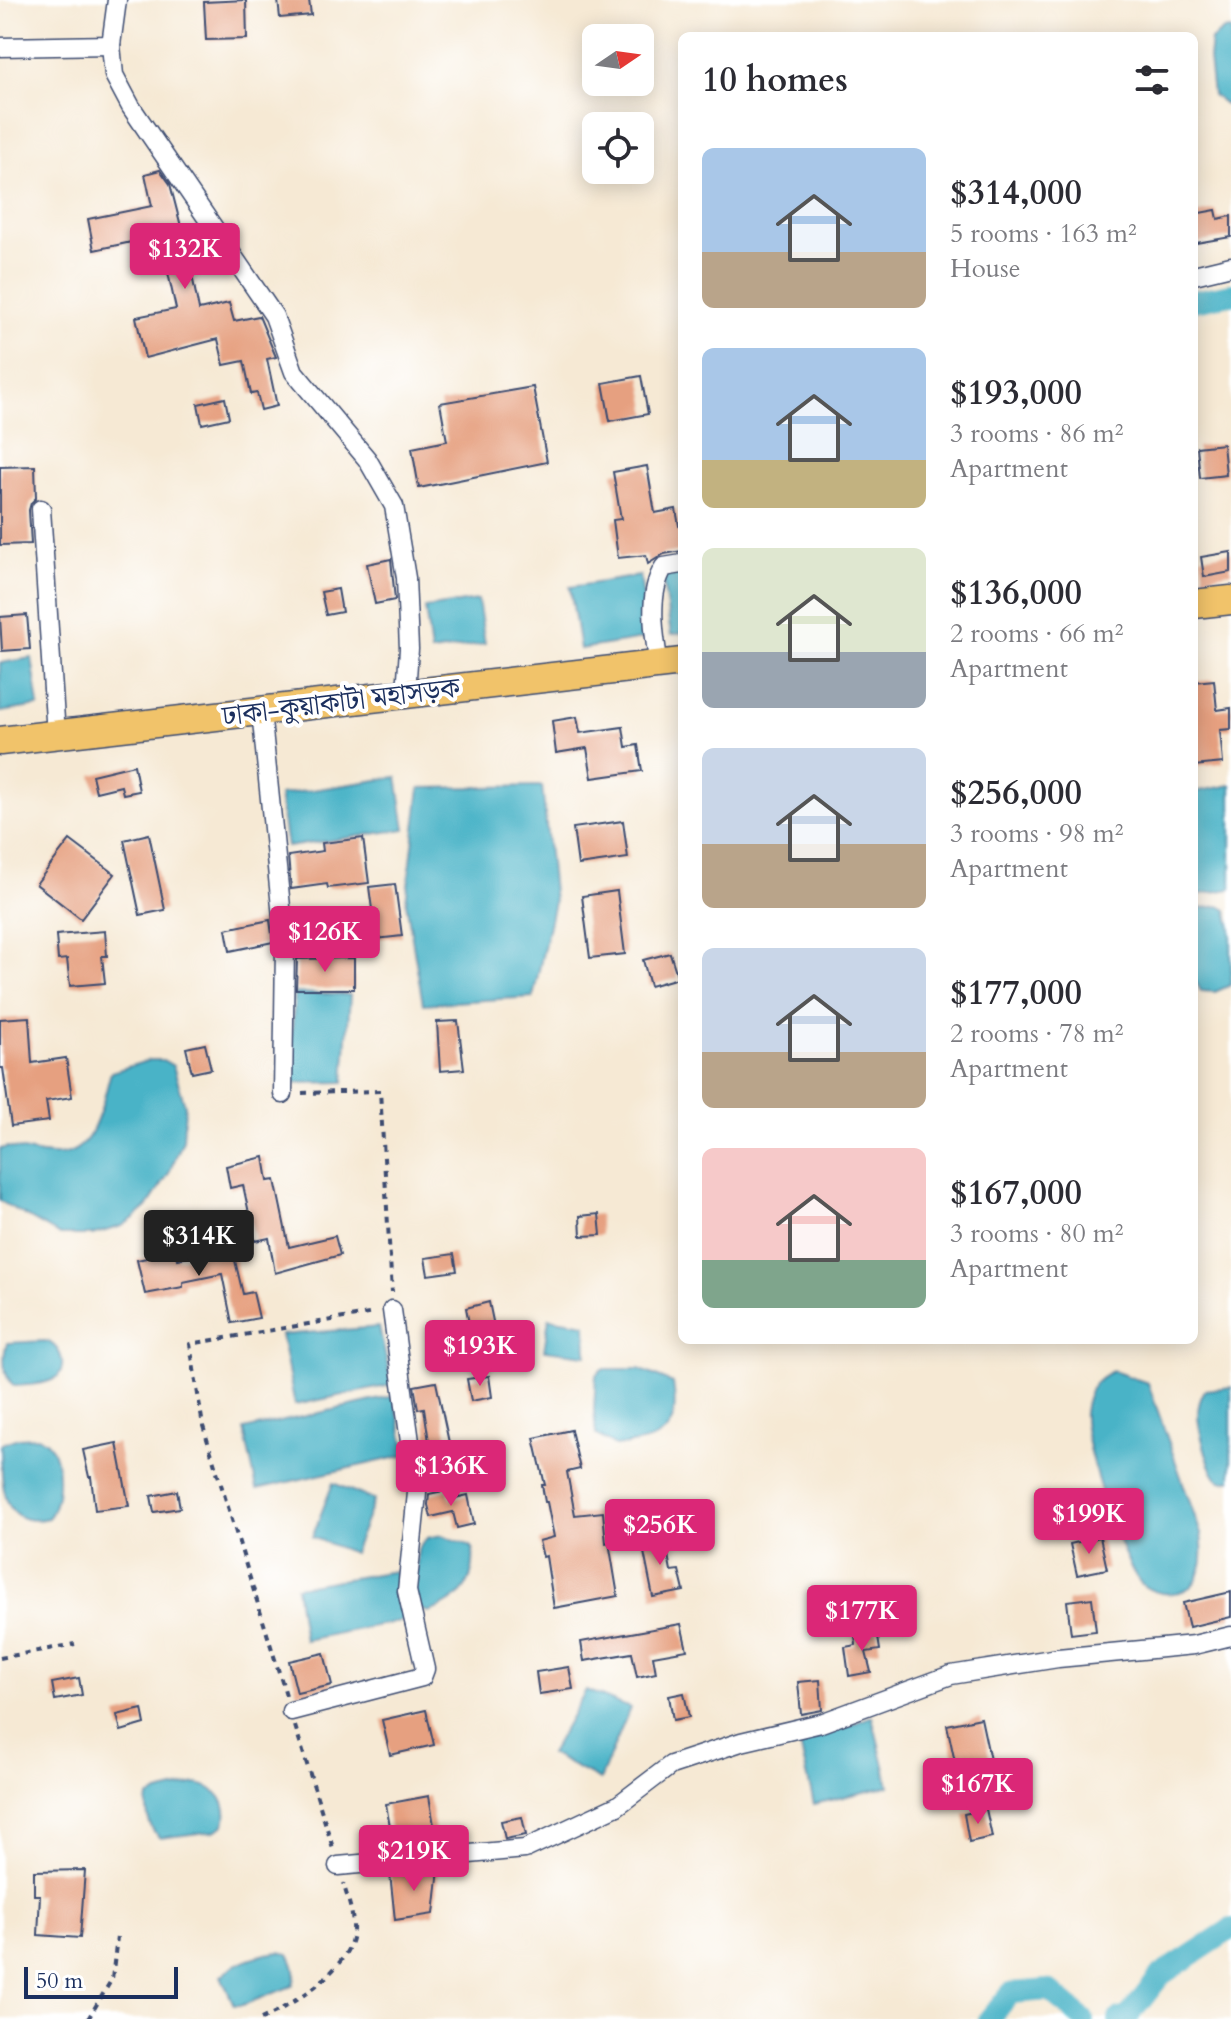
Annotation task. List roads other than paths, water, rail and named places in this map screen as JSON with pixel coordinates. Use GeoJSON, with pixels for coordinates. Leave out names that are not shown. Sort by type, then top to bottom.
{"type":"FeatureCollection","features":[{"type":"Feature","properties":{"kind":"main road"},"geometry":{"type":"LineString","coordinates":[[1198,604],[1231,600]]}},
{"type":"Feature","properties":{"kind":"main road","name":"ঢাকা-কুয়াকাটা মহাসড়ক"},"geometry":{"type":"LineString","coordinates":[[0,741],[670,664]]}},
{"type":"Feature","properties":{"kind":"street"},"geometry":{"type":"LineString","coordinates":[[117,0],[111,45],[114,75],[131,107],[274,316],[294,372],[367,459],[394,506],[406,578],[409,649],[406,692]]}},
{"type":"Feature","properties":{"kind":"street"},"geometry":{"type":"LineString","coordinates":[[0,47],[111,45]]}},
{"type":"Feature","properties":{"kind":"street"},"geometry":{"type":"LineString","coordinates":[[1198,274],[1231,266]]}},
{"type":"Feature","properties":{"kind":"street"},"geometry":{"type":"LineString","coordinates":[[41,509],[56,735]]}},
{"type":"Feature","properties":{"kind":"street"},"geometry":{"type":"LineString","coordinates":[[670,664],[652,625],[658,582],[664,567],[678,565]]}},
{"type":"Feature","properties":{"kind":"street"},"geometry":{"type":"LineString","coordinates":[[261,711],[285,946],[283,1094]]}},
{"type":"Feature","properties":{"kind":"street"},"geometry":{"type":"LineString","coordinates":[[291,1711],[422,1677],[425,1669],[407,1591],[417,1493],[392,1310]]}},
{"type":"Feature","properties":{"kind":"street"},"geometry":{"type":"LineString","coordinates":[[338,1866],[525,1849],[617,1806],[671,1765],[741,1742],[821,1723],[951,1675],[1058,1658],[1194,1645],[1231,1636]]}},
{"type":"Feature","properties":{"kind":"water"},"geometry":{"type":"Polygon","coordinates":[[[1231,29],[1231,109],[1213,95],[1209,59],[1211,40],[1224,30],[1231,29]]]}},
{"type":"Feature","properties":{"kind":"water"},"geometry":{"type":"Polygon","coordinates":[[[678,571],[678,634],[671,635],[662,574],[678,571]]]}},
{"type":"Feature","properties":{"kind":"water"},"geometry":{"type":"Polygon","coordinates":[[[640,576],[649,638],[580,649],[570,587],[640,576]]]}},
{"type":"Feature","properties":{"kind":"water"},"geometry":{"type":"Polygon","coordinates":[[[478,600],[485,644],[431,652],[425,608],[478,600]]]}},
{"type":"Feature","properties":{"kind":"water"},"geometry":{"type":"Polygon","coordinates":[[[32,658],[39,706],[0,712],[0,663],[32,658]]]}},
{"type":"Feature","properties":{"kind":"water"},"geometry":{"type":"Polygon","coordinates":[[[397,777],[405,829],[287,847],[279,795],[397,777]]]}},
{"type":"Feature","properties":{"kind":"water"},"geometry":{"type":"Polygon","coordinates":[[[1231,785],[1231,889],[1198,894],[1198,791],[1231,785]]]}},
{"type":"Feature","properties":{"kind":"water"},"geometry":{"type":"Polygon","coordinates":[[[542,786],[554,902],[533,997],[423,1004],[406,902],[420,788],[542,786]]]}},
{"type":"Feature","properties":{"kind":"water"},"geometry":{"type":"Polygon","coordinates":[[[1220,906],[1227,910],[1231,928],[1231,985],[1215,992],[1201,991],[1198,985],[1198,909],[1220,906]]]}},
{"type":"Feature","properties":{"kind":"water"},"geometry":{"type":"Polygon","coordinates":[[[295,993],[350,995],[344,1082],[288,1083],[295,993]]]}},
{"type":"Feature","properties":{"kind":"water"},"geometry":{"type":"Polygon","coordinates":[[[150,1060],[163,1060],[173,1066],[185,1105],[183,1140],[169,1173],[147,1207],[122,1226],[92,1235],[60,1235],[0,1201],[0,1149],[7,1147],[51,1155],[70,1152],[81,1145],[96,1124],[111,1072],[150,1060]]]}},
{"type":"Feature","properties":{"kind":"water"},"geometry":{"type":"Polygon","coordinates":[[[549,1318],[586,1324],[587,1355],[544,1350],[549,1318]]]}},
{"type":"Feature","properties":{"kind":"water"},"geometry":{"type":"Polygon","coordinates":[[[379,1327],[392,1385],[295,1405],[281,1335],[379,1327]]]}},
{"type":"Feature","properties":{"kind":"water"},"geometry":{"type":"Polygon","coordinates":[[[45,1341],[56,1348],[62,1359],[58,1376],[43,1383],[14,1386],[4,1366],[7,1343],[45,1341]]]}},
{"type":"Feature","properties":{"kind":"water"},"geometry":{"type":"Polygon","coordinates":[[[602,1369],[639,1369],[673,1383],[674,1414],[664,1432],[656,1438],[615,1446],[596,1434],[596,1375],[602,1369]]]}},
{"type":"Feature","properties":{"kind":"water"},"geometry":{"type":"Polygon","coordinates":[[[1113,1371],[1148,1383],[1201,1534],[1202,1558],[1198,1577],[1190,1587],[1178,1592],[1163,1593],[1150,1589],[1136,1576],[1115,1532],[1096,1475],[1085,1427],[1085,1406],[1096,1383],[1113,1371]]]}},
{"type":"Feature","properties":{"kind":"water"},"geometry":{"type":"Polygon","coordinates":[[[1231,1387],[1231,1480],[1223,1482],[1215,1475],[1208,1459],[1198,1411],[1205,1390],[1231,1387]]]}},
{"type":"Feature","properties":{"kind":"water"},"geometry":{"type":"Polygon","coordinates":[[[394,1396],[407,1455],[257,1489],[244,1430],[394,1396]]]}},
{"type":"Feature","properties":{"kind":"water"},"geometry":{"type":"Polygon","coordinates":[[[37,1437],[46,1441],[52,1449],[58,1486],[48,1518],[32,1520],[12,1510],[7,1500],[1,1444],[18,1438],[37,1437]]]}},
{"type":"Feature","properties":{"kind":"water"},"geometry":{"type":"Polygon","coordinates":[[[333,1483],[374,1500],[353,1553],[312,1537],[333,1483]]]}},
{"type":"Feature","properties":{"kind":"water"},"geometry":{"type":"Polygon","coordinates":[[[442,1535],[473,1549],[472,1572],[464,1590],[457,1597],[428,1612],[420,1609],[414,1599],[418,1549],[427,1538],[442,1535]]]}},
{"type":"Feature","properties":{"kind":"water"},"geometry":{"type":"Polygon","coordinates":[[[395,1571],[405,1620],[304,1640],[296,1587],[395,1571]]]}},
{"type":"Feature","properties":{"kind":"water"},"geometry":{"type":"Polygon","coordinates":[[[586,1690],[630,1708],[600,1780],[550,1754],[586,1690]]]}},
{"type":"Feature","properties":{"kind":"water"},"geometry":{"type":"Polygon","coordinates":[[[872,1716],[889,1786],[814,1804],[800,1745],[872,1716]]]}},
{"type":"Feature","properties":{"kind":"water"},"geometry":{"type":"Polygon","coordinates":[[[196,1784],[210,1788],[220,1797],[225,1810],[224,1825],[214,1831],[160,1838],[149,1820],[148,1798],[196,1784]]]}},
{"type":"Feature","properties":{"kind":"water"},"geometry":{"type":"Polygon","coordinates":[[[280,1952],[289,1954],[294,1966],[292,1986],[243,2005],[234,2005],[221,1976],[249,1959],[280,1952]]]}},
{"type":"Feature","properties":{"kind":"waterway"},"geometry":{"type":"LineString","coordinates":[[1198,300],[1231,294]]}},
{"type":"Feature","properties":{"kind":"waterway"},"geometry":{"type":"LineString","coordinates":[[1119,2019],[1128,2017],[1161,1975],[1231,1929]]}},
{"type":"Feature","properties":{"kind":"waterway"},"geometry":{"type":"LineString","coordinates":[[989,2019],[1011,1993],[1049,1990],[1083,2019]]}}]}
